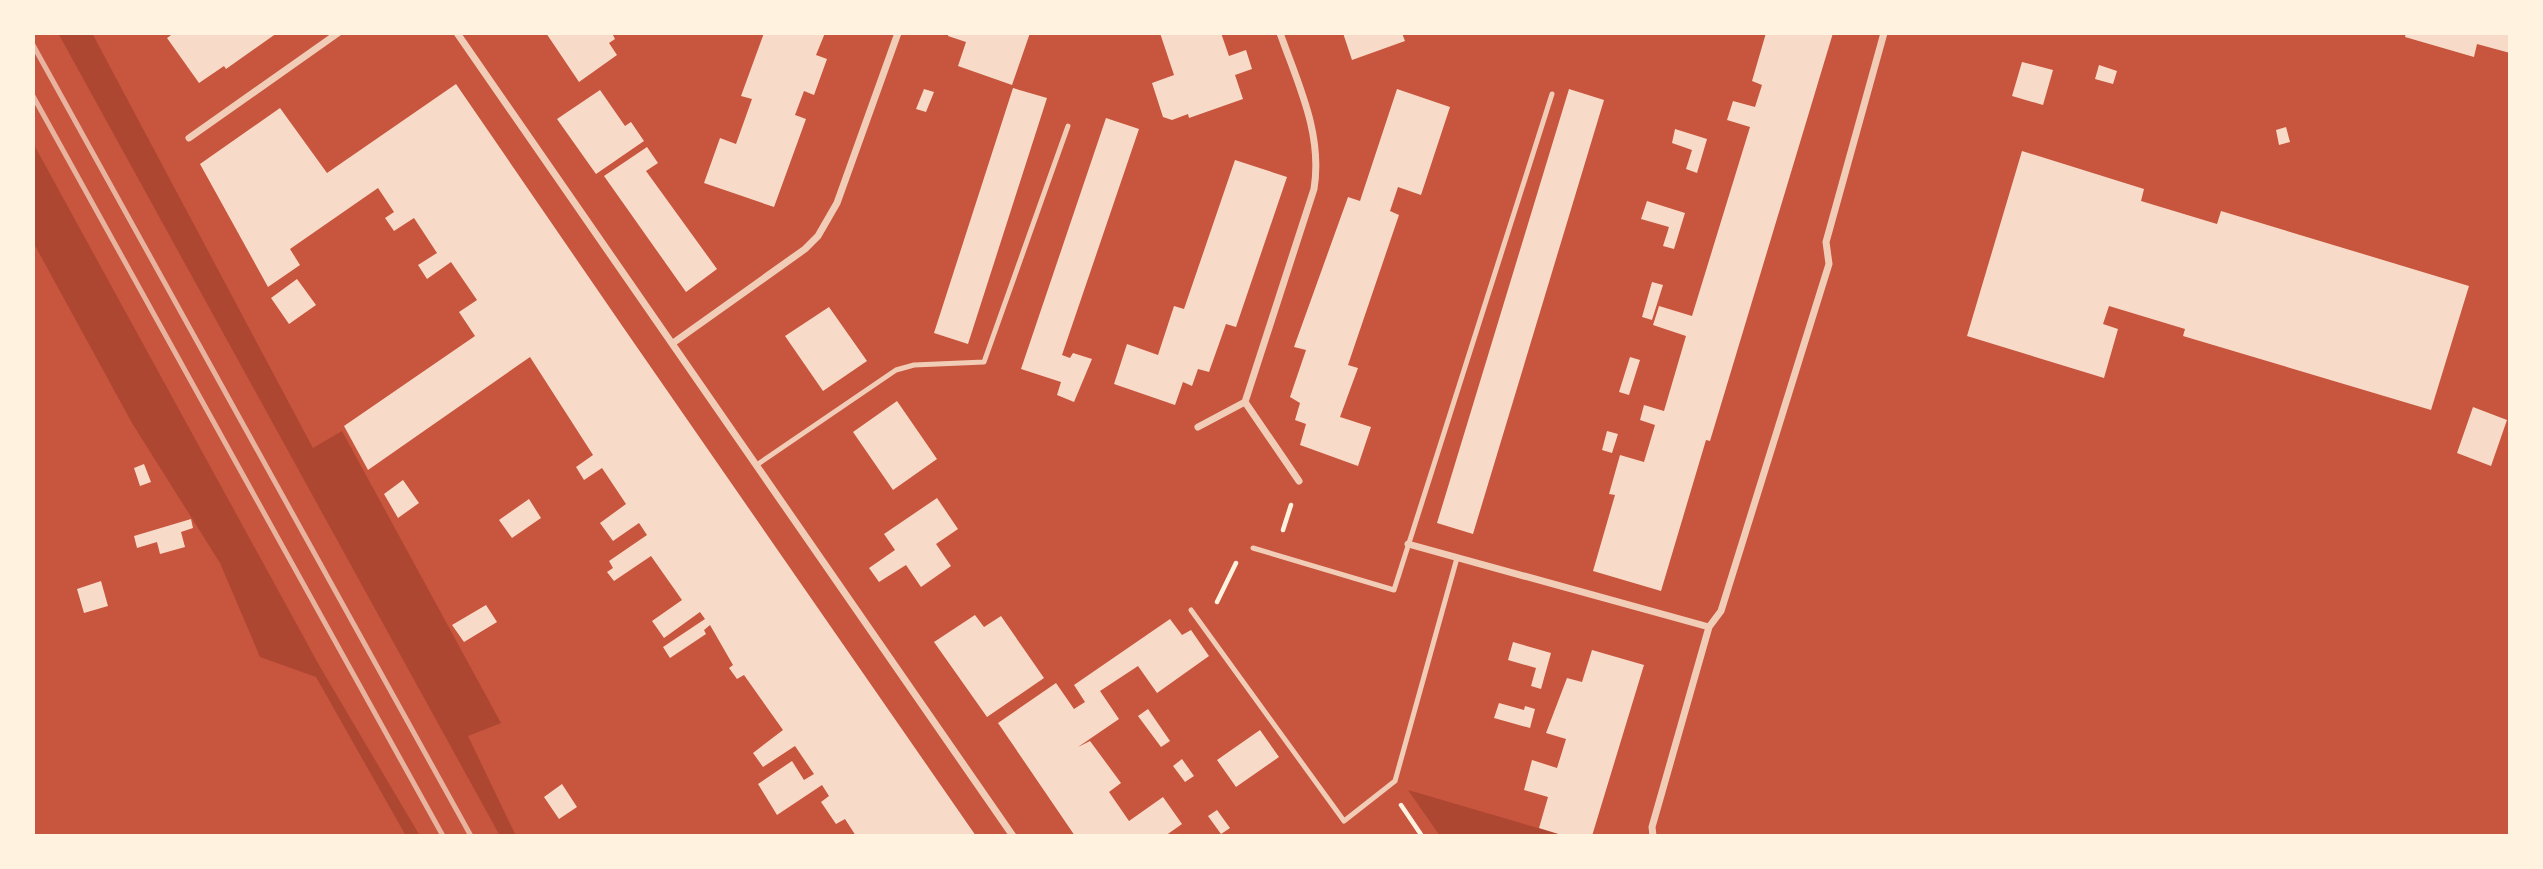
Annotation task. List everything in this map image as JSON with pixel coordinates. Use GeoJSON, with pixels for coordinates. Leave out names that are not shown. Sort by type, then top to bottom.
{"type":"FeatureCollection","features":[{"type":"Feature","properties":{"kind":"street"},"geometry":{"type":"LineString","coordinates":[[188,138],[338,33]]}},
{"type":"Feature","properties":{"kind":"street"},"geometry":{"type":"LineString","coordinates":[[457,33],[758,464],[1013,836]]}},
{"type":"Feature","properties":{"kind":"street"},"geometry":{"type":"LineString","coordinates":[[673,344],[805,249],[818,236],[837,203],[898,33]]}},
{"type":"Feature","properties":{"kind":"street"},"geometry":{"type":"LineString","coordinates":[[1198,427],[1245,402],[1314,189],[1317,166],[1311,120],[1280,33]]}},
{"type":"Feature","properties":{"kind":"street"},"geometry":{"type":"LineString","coordinates":[[1653,836],[1652,827],[1709,627],[1721,611],[1829,264],[1826,242],[1884,33]]}},
{"type":"Feature","properties":{"kind":"street"},"geometry":{"type":"LineString","coordinates":[[1245,402],[1299,481]]}},
{"type":"Feature","properties":{"kind":"street"},"geometry":{"type":"LineString","coordinates":[[1408,544],[1709,627]]}},
{"type":"Feature","properties":{"kind":"lane"},"geometry":{"type":"LineString","coordinates":[[1254,548],[1394,590],[1552,94]]}},
{"type":"Feature","properties":{"kind":"lane"},"geometry":{"type":"LineString","coordinates":[[758,464],[896,370],[914,365],[984,362],[1068,126]]}},
{"type":"Feature","properties":{"kind":"lane"},"geometry":{"type":"LineString","coordinates":[[1191,610],[1344,821],[1395,781],[1457,558]]}},
{"type":"Feature","properties":{"kind":"path"},"geometry":{"type":"LineString","coordinates":[[1275,554],[1299,481]]}},
{"type":"Feature","properties":{"kind":"path"},"geometry":{"type":"LineString","coordinates":[[1204,628],[1242,550],[1254,548]]}},
{"type":"Feature","properties":{"kind":"path"},"geometry":{"type":"LineString","coordinates":[[1388,787],[1422,836]]}},
{"type":"Feature","properties":{"kind":"shaded area"},"geometry":{"type":"Polygon","coordinates":[[[58,33],[92,33],[313,448],[342,431],[501,723],[468,736],[516,836],[500,836],[58,33]]]}},
{"type":"Feature","properties":{"kind":"shaded area"},"geometry":{"type":"Polygon","coordinates":[[[33,143],[319,665],[420,836],[406,836],[316,677],[260,657],[220,563],[132,423],[33,242],[33,143]]]}},
{"type":"Feature","properties":{"kind":"shaded area"},"geometry":{"type":"Polygon","coordinates":[[[1408,790],[1565,836],[1440,836],[1408,790]]]}},
{"type":"Feature","properties":{"kind":"building"},"geometry":{"type":"Polygon","coordinates":[[[174,33],[277,33],[226,69],[224,66],[199,83],[167,38],[174,33]]]}},
{"type":"Feature","properties":{"kind":"building"},"geometry":{"type":"Polygon","coordinates":[[[546,33],[612,33],[615,39],[609,43],[617,55],[579,82],[546,33]]]}},
{"type":"Feature","properties":{"kind":"building"},"geometry":{"type":"Polygon","coordinates":[[[764,33],[825,33],[816,55],[827,59],[814,95],[804,91],[795,115],[806,119],[774,207],[704,183],[720,138],[736,144],[752,99],[741,96],[764,33]]]}},
{"type":"Feature","properties":{"kind":"building"},"geometry":{"type":"Polygon","coordinates":[[[949,33],[1030,33],[1012,85],[958,66],[966,42],[948,36],[949,33]]]}},
{"type":"Feature","properties":{"kind":"building"},"geometry":{"type":"Polygon","coordinates":[[[1160,33],[1221,33],[1229,56],[1246,50],[1252,69],[1235,75],[1243,99],[1189,118],[1188,114],[1172,120],[1163,117],[1152,83],[1174,75],[1160,33]]]}},
{"type":"Feature","properties":{"kind":"building"},"geometry":{"type":"Polygon","coordinates":[[[1343,33],[1402,33],[1405,41],[1352,60],[1343,33]]]}},
{"type":"Feature","properties":{"kind":"building"},"geometry":{"type":"Polygon","coordinates":[[[1766,33],[1833,33],[1710,441],[1706,440],[1661,591],[1593,571],[1615,495],[1609,494],[1620,455],[1644,462],[1655,425],[1640,420],[1644,405],[1664,411],[1686,336],[1653,325],[1659,306],[1692,316],[1750,127],[1727,120],[1733,101],[1755,107],[1762,85],[1752,81],[1766,33]]]}},
{"type":"Feature","properties":{"kind":"building"},"geometry":{"type":"Polygon","coordinates":[[[2406,33],[2510,33],[2510,53],[2477,44],[2474,57],[2405,37],[2406,33]]]}},
{"type":"Feature","properties":{"kind":"building"},"geometry":{"type":"Polygon","coordinates":[[[2022,62],[2053,70],[2043,105],[2012,96],[2022,62]]]}},
{"type":"Feature","properties":{"kind":"building"},"geometry":{"type":"Polygon","coordinates":[[[2099,65],[2117,71],[2113,84],[2095,79],[2099,65]]]}},
{"type":"Feature","properties":{"kind":"building"},"geometry":{"type":"Polygon","coordinates":[[[456,84],[976,836],[856,836],[845,819],[836,824],[821,802],[829,796],[822,785],[777,815],[758,784],[792,761],[804,780],[814,774],[795,746],[763,767],[753,753],[783,730],[744,675],[737,679],[729,668],[733,665],[710,625],[704,630],[706,634],[670,658],[663,647],[705,619],[700,612],[664,638],[652,621],[682,600],[651,556],[614,581],[607,572],[613,568],[609,561],[647,535],[639,523],[613,541],[600,523],[626,504],[602,468],[584,480],[576,467],[593,455],[530,357],[368,470],[344,426],[475,336],[459,312],[477,300],[451,262],[427,279],[418,265],[437,253],[414,218],[394,231],[385,218],[394,212],[378,188],[290,249],[300,265],[268,287],[200,164],[280,108],[327,173],[456,84]]]}},
{"type":"Feature","properties":{"kind":"building"},"geometry":{"type":"Polygon","coordinates":[[[1013,88],[1047,98],[968,344],[934,333],[1013,88]]]}},
{"type":"Feature","properties":{"kind":"building"},"geometry":{"type":"Polygon","coordinates":[[[924,89],[934,92],[926,112],[916,109],[924,89]]]}},
{"type":"Feature","properties":{"kind":"building"},"geometry":{"type":"Polygon","coordinates":[[[1397,89],[1450,107],[1421,195],[1398,187],[1390,211],[1399,215],[1348,365],[1358,368],[1340,417],[1371,427],[1358,466],[1300,445],[1306,424],[1295,420],[1300,403],[1290,397],[1306,350],[1294,347],[1348,197],[1360,201],[1397,89]]]}},
{"type":"Feature","properties":{"kind":"building"},"geometry":{"type":"Polygon","coordinates":[[[1569,89],[1604,100],[1473,534],[1437,523],[1569,89]]]}},
{"type":"Feature","properties":{"kind":"building"},"geometry":{"type":"Polygon","coordinates":[[[600,90],[625,126],[631,122],[644,141],[596,174],[557,119],[600,90]]]}},
{"type":"Feature","properties":{"kind":"building"},"geometry":{"type":"Polygon","coordinates":[[[1106,118],[1139,129],[1062,355],[1070,358],[1073,353],[1092,359],[1074,402],[1057,395],[1061,382],[1021,369],[1106,118]]]}},
{"type":"Feature","properties":{"kind":"building"},"geometry":{"type":"Polygon","coordinates":[[[2286,127],[2290,142],[2279,145],[2276,130],[2286,127]]]}},
{"type":"Feature","properties":{"kind":"building"},"geometry":{"type":"Polygon","coordinates":[[[1675,129],[1707,139],[1697,173],[1686,169],[1692,150],[1672,143],[1675,129]]]}},
{"type":"Feature","properties":{"kind":"building"},"geometry":{"type":"Polygon","coordinates":[[[647,147],[658,163],[646,171],[717,269],[686,292],[604,176],[647,147]]]}},
{"type":"Feature","properties":{"kind":"building"},"geometry":{"type":"Polygon","coordinates":[[[2022,151],[2144,189],[2141,201],[2217,224],[2221,211],[2469,286],[2431,410],[2183,336],[2185,329],[2109,306],[2103,324],[2118,329],[2104,378],[1967,336],[2022,151]]]}},
{"type":"Feature","properties":{"kind":"building"},"geometry":{"type":"Polygon","coordinates":[[[1235,160],[1287,177],[1236,327],[1226,324],[1209,372],[1198,369],[1192,386],[1183,382],[1175,405],[1114,384],[1127,344],[1158,355],[1174,306],[1184,309],[1235,160]]]}},
{"type":"Feature","properties":{"kind":"building"},"geometry":{"type":"Polygon","coordinates":[[[1647,201],[1685,213],[1674,249],[1663,246],[1669,227],[1641,219],[1647,201]]]}},
{"type":"Feature","properties":{"kind":"building"},"geometry":{"type":"Polygon","coordinates":[[[297,279],[316,305],[289,324],[271,298],[297,279]]]}},
{"type":"Feature","properties":{"kind":"building"},"geometry":{"type":"Polygon","coordinates":[[[1652,282],[1663,285],[1652,320],[1642,317],[1652,282]]]}},
{"type":"Feature","properties":{"kind":"building"},"geometry":{"type":"Polygon","coordinates":[[[829,307],[867,361],[823,391],[785,336],[829,307]]]}},
{"type":"Feature","properties":{"kind":"building"},"geometry":{"type":"Polygon","coordinates":[[[1630,357],[1640,360],[1629,395],[1619,392],[1630,357]]]}},
{"type":"Feature","properties":{"kind":"building"},"geometry":{"type":"Polygon","coordinates":[[[897,401],[937,459],[893,490],[853,432],[897,401]]]}},
{"type":"Feature","properties":{"kind":"building"},"geometry":{"type":"Polygon","coordinates":[[[2473,407],[2507,420],[2491,466],[2457,453],[2473,407]]]}},
{"type":"Feature","properties":{"kind":"building"},"geometry":{"type":"Polygon","coordinates":[[[1607,431],[1618,434],[1612,453],[1602,450],[1607,431]]]}},
{"type":"Feature","properties":{"kind":"building"},"geometry":{"type":"Polygon","coordinates":[[[144,464],[151,482],[140,486],[134,468],[144,464]]]}},
{"type":"Feature","properties":{"kind":"building"},"geometry":{"type":"Polygon","coordinates":[[[403,480],[419,503],[398,518],[384,494],[403,480]]]}},
{"type":"Feature","properties":{"kind":"building"},"geometry":{"type":"Polygon","coordinates":[[[937,498],[958,529],[936,544],[951,566],[921,587],[906,565],[879,582],[869,568],[895,550],[884,534],[937,498]]]}},
{"type":"Feature","properties":{"kind":"building"},"geometry":{"type":"Polygon","coordinates":[[[529,499],[541,518],[512,538],[499,520],[529,499]]]}},
{"type":"Feature","properties":{"kind":"building"},"geometry":{"type":"Polygon","coordinates":[[[191,519],[193,528],[181,532],[185,547],[160,554],[157,542],[137,548],[134,536],[191,519]]]}},
{"type":"Feature","properties":{"kind":"building"},"geometry":{"type":"Polygon","coordinates":[[[101,581],[108,606],[84,613],[77,589],[101,581]]]}},
{"type":"Feature","properties":{"kind":"building"},"geometry":{"type":"Polygon","coordinates":[[[486,605],[497,622],[464,642],[452,625],[486,605]]]}},
{"type":"Feature","properties":{"kind":"building"},"geometry":{"type":"Polygon","coordinates":[[[975,615],[984,627],[1001,616],[1044,678],[987,717],[934,642],[975,615]]]}},
{"type":"Feature","properties":{"kind":"building"},"geometry":{"type":"Polygon","coordinates":[[[1170,619],[1182,635],[1191,630],[1209,656],[1157,693],[1138,666],[1100,691],[1119,719],[1078,747],[1090,741],[1121,783],[1109,792],[1129,821],[1163,797],[1182,824],[1165,836],[1075,836],[998,723],[1056,683],[1074,709],[1085,702],[1074,685],[1170,619]]]}},
{"type":"Feature","properties":{"kind":"building"},"geometry":{"type":"Polygon","coordinates":[[[1513,642],[1551,653],[1541,689],[1531,686],[1536,668],[1508,660],[1513,642]]]}},
{"type":"Feature","properties":{"kind":"building"},"geometry":{"type":"Polygon","coordinates":[[[1592,650],[1644,665],[1592,836],[1565,836],[1539,828],[1548,797],[1524,790],[1532,760],[1557,768],[1566,739],[1546,733],[1567,678],[1582,682],[1592,650]]]}},
{"type":"Feature","properties":{"kind":"building"},"geometry":{"type":"Polygon","coordinates":[[[1499,703],[1524,710],[1525,706],[1535,709],[1530,728],[1494,718],[1499,703]]]}},
{"type":"Feature","properties":{"kind":"building"},"geometry":{"type":"Polygon","coordinates":[[[1148,709],[1170,741],[1161,747],[1138,716],[1148,709]]]}},
{"type":"Feature","properties":{"kind":"building"},"geometry":{"type":"Polygon","coordinates":[[[1260,730],[1279,757],[1236,787],[1217,760],[1260,730]]]}},
{"type":"Feature","properties":{"kind":"building"},"geometry":{"type":"Polygon","coordinates":[[[1182,759],[1194,776],[1185,782],[1173,766],[1182,759]]]}},
{"type":"Feature","properties":{"kind":"building"},"geometry":{"type":"Polygon","coordinates":[[[562,784],[577,807],[559,819],[544,797],[562,784]]]}},
{"type":"Feature","properties":{"kind":"building"},"geometry":{"type":"Polygon","coordinates":[[[1217,810],[1230,828],[1221,834],[1208,816],[1217,810]]]}},
{"type":"Feature","properties":{"kind":"railway"},"geometry":{"type":"LineString","coordinates":[[33,45],[471,836]]}},
{"type":"Feature","properties":{"kind":"railway"},"geometry":{"type":"LineString","coordinates":[[33,96],[443,836]]}}]}
